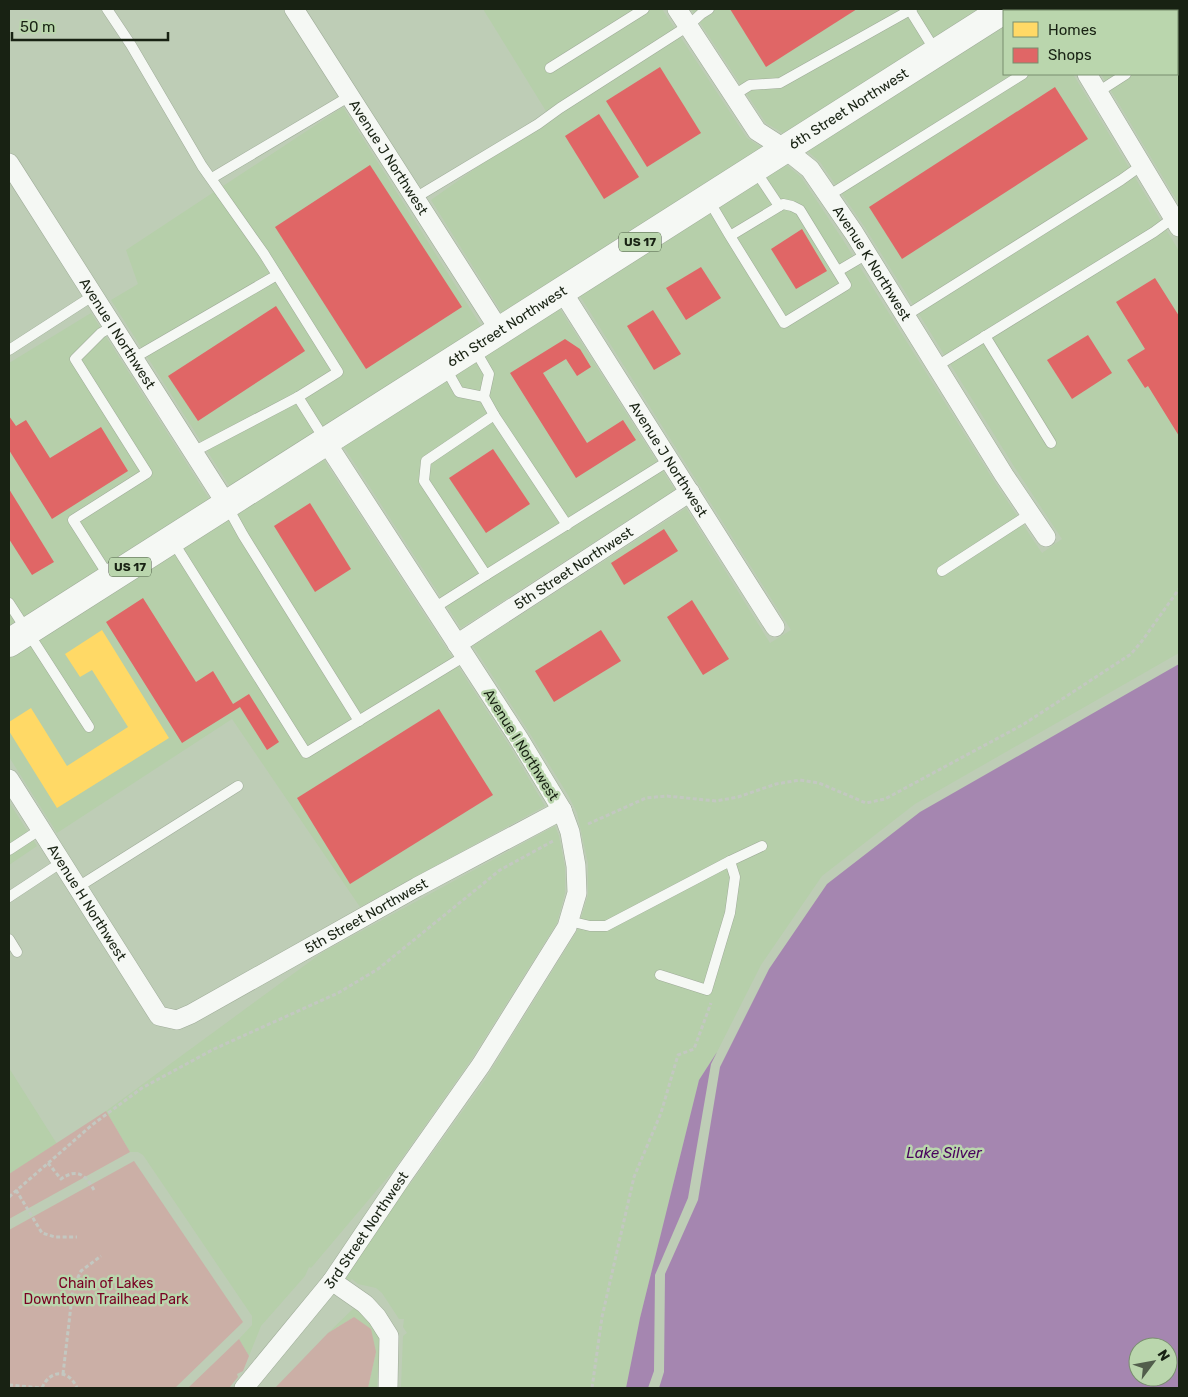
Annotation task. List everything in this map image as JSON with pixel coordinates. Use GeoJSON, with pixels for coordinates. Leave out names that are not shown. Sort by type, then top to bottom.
{"type":"FeatureCollection","features":[{"type":"Feature","properties":{"kind":"highway","name":"6th Street Northwest"},"geometry":{"type":"LineString","coordinates":[[18,637],[1003,10]]}},
{"type":"Feature","properties":{"kind":"street","name":"Avenue J Northwest"},"geometry":{"type":"LineString","coordinates":[[294,9],[500,331]]}},
{"type":"Feature","properties":{"kind":"street","name":"Avenue K Northwest"},"geometry":{"type":"LineString","coordinates":[[677,9],[757,132],[785,148],[810,169],[867,254],[1046,537]]}},
{"type":"Feature","properties":{"kind":"street"},"geometry":{"type":"LineString","coordinates":[[1088,75],[1176,222]]}},
{"type":"Feature","properties":{"kind":"street","name":"Avenue I Northwest"},"geometry":{"type":"LineString","coordinates":[[9,163],[227,505]]}},
{"type":"Feature","properties":{"kind":"street","name":"Avenue J Northwest"},"geometry":{"type":"LineString","coordinates":[[562,291],[775,627]]}},
{"type":"Feature","properties":{"kind":"street","name":"Avenue I Northwest"},"geometry":{"type":"LineString","coordinates":[[326,442],[519,739],[562,810],[570,832],[576,866],[577,893],[567,927],[481,1065]]}},
{"type":"Feature","properties":{"kind":"street","name":"5th Street Northwest"},"geometry":{"type":"LineString","coordinates":[[461,650],[690,492]]}},
{"type":"Feature","properties":{"kind":"street","name":"Avenue H Northwest"},"geometry":{"type":"LineString","coordinates":[[9,779],[159,1016],[170,1018]]}},
{"type":"Feature","properties":{"kind":"street","name":"5th Street Northwest"},"geometry":{"type":"LineString","coordinates":[[170,1018],[177,1020],[191,1014],[417,887],[562,810]]}},
{"type":"Feature","properties":{"kind":"street","name":"3rd Street Northwest"},"geometry":{"type":"LineString","coordinates":[[244,1388],[332,1281],[481,1065]]}},
{"type":"Feature","properties":{"kind":"street"},"geometry":{"type":"LineString","coordinates":[[332,1281],[365,1304],[389,1336],[388,1388]]}},
{"type":"Feature","properties":{"kind":"lane"},"geometry":{"type":"LineString","coordinates":[[107,9],[212,178],[277,275],[338,372],[298,397],[193,452]]}},
{"type":"Feature","properties":{"kind":"lane"},"geometry":{"type":"LineString","coordinates":[[550,68],[644,9]]}},
{"type":"Feature","properties":{"kind":"lane"},"geometry":{"type":"LineString","coordinates":[[415,198],[538,124],[688,26],[701,14],[710,9]]}},
{"type":"Feature","properties":{"kind":"lane"},"geometry":{"type":"LineString","coordinates":[[734,95],[750,85],[780,83],[911,9],[936,52]]}},
{"type":"Feature","properties":{"kind":"lane"},"geometry":{"type":"LineString","coordinates":[[828,196],[1021,75]]}},
{"type":"Feature","properties":{"kind":"lane"},"geometry":{"type":"LineString","coordinates":[[1098,92],[1122,75]]}},
{"type":"Feature","properties":{"kind":"lane"},"geometry":{"type":"LineString","coordinates":[[212,178],[350,96]]}},
{"type":"Feature","properties":{"kind":"lane"},"geometry":{"type":"LineString","coordinates":[[905,316],[1142,165]]}},
{"type":"Feature","properties":{"kind":"lane"},"geometry":{"type":"LineString","coordinates":[[754,169],[779,206]]}},
{"type":"Feature","properties":{"kind":"lane"},"geometry":{"type":"LineString","coordinates":[[707,198],[730,236],[784,323],[846,285],[800,210],[792,206],[783,204],[730,236]]}},
{"type":"Feature","properties":{"kind":"lane"},"geometry":{"type":"LineString","coordinates":[[937,366],[1154,232],[1176,222]]}},
{"type":"Feature","properties":{"kind":"lane"},"geometry":{"type":"LineString","coordinates":[[838,271],[867,254]]}},
{"type":"Feature","properties":{"kind":"lane"},"geometry":{"type":"LineString","coordinates":[[134,358],[277,275]]}},
{"type":"Feature","properties":{"kind":"lane"},"geometry":{"type":"LineString","coordinates":[[9,350],[94,295]]}},
{"type":"Feature","properties":{"kind":"lane"},"geometry":{"type":"LineString","coordinates":[[110,579],[73,520],[147,473],[75,359],[101,333],[113,326]]}},
{"type":"Feature","properties":{"kind":"lane"},"geometry":{"type":"LineString","coordinates":[[985,336],[1051,443]]}},
{"type":"Feature","properties":{"kind":"lane"},"geometry":{"type":"LineString","coordinates":[[474,348],[489,374],[484,398],[567,525]]}},
{"type":"Feature","properties":{"kind":"lane"},"geometry":{"type":"LineString","coordinates":[[445,366],[460,392],[484,398]]}},
{"type":"Feature","properties":{"kind":"lane"},"geometry":{"type":"LineString","coordinates":[[298,397],[326,442]]}},
{"type":"Feature","properties":{"kind":"lane"},"geometry":{"type":"LineString","coordinates":[[486,575],[424,480],[426,460],[494,415]]}},
{"type":"Feature","properties":{"kind":"lane"},"geometry":{"type":"LineString","coordinates":[[434,608],[670,460]]}},
{"type":"Feature","properties":{"kind":"lane"},"geometry":{"type":"LineString","coordinates":[[227,505],[243,535],[358,721]]}},
{"type":"Feature","properties":{"kind":"lane"},"geometry":{"type":"LineString","coordinates":[[942,571],[1030,514]]}},
{"type":"Feature","properties":{"kind":"lane"},"geometry":{"type":"LineString","coordinates":[[172,540],[306,753],[358,721],[461,650]]}},
{"type":"Feature","properties":{"kind":"lane"},"geometry":{"type":"LineString","coordinates":[[9,603],[18,637],[90,727]]}},
{"type":"Feature","properties":{"kind":"lane"},"geometry":{"type":"LineString","coordinates":[[78,887],[238,786]]}},
{"type":"Feature","properties":{"kind":"lane"},"geometry":{"type":"LineString","coordinates":[[9,850],[41,829]]}},
{"type":"Feature","properties":{"kind":"lane"},"geometry":{"type":"LineString","coordinates":[[569,921],[590,926],[606,926],[762,846]]}},
{"type":"Feature","properties":{"kind":"lane"},"geometry":{"type":"LineString","coordinates":[[9,897],[62,862]]}},
{"type":"Feature","properties":{"kind":"lane"},"geometry":{"type":"LineString","coordinates":[[660,975],[706,990],[730,914],[735,878],[730,862]]}},
{"type":"Feature","properties":{"kind":"lane"},"geometry":{"type":"LineString","coordinates":[[9,939],[17,952]]}},
{"type":"Feature","properties":{"kind":"path"},"geometry":{"type":"LineString","coordinates":[[592,1388],[602,1317],[634,1177],[660,1113],[678,1055],[694,1049],[714,996]]}},
{"type":"Feature","properties":{"kind":"path"},"geometry":{"type":"LineString","coordinates":[[48,1163],[60,1179],[70,1173],[78,1173],[88,1179],[94,1190]]}},
{"type":"Feature","properties":{"kind":"path"},"geometry":{"type":"LineString","coordinates":[[16,1190],[42,1232],[55,1237],[77,1237]]}},
{"type":"Feature","properties":{"kind":"path"},"geometry":{"type":"LineString","coordinates":[[63,1374],[73,1288],[81,1272],[101,1256]]}},
{"type":"Feature","properties":{"kind":"path"},"geometry":{"type":"LineString","coordinates":[[9,1385],[42,1388],[50,1377],[56,1374],[63,1374],[70,1377],[77,1388]]}},
{"type":"Feature","properties":{"kind":"shaded area"},"geometry":{"type":"Polygon","coordinates":[[[483,9],[662,9],[747,138],[764,149],[504,316],[431,200],[549,116],[483,9]]]}},
{"type":"Feature","properties":{"kind":"shaded area"},"geometry":{"type":"Polygon","coordinates":[[[691,9],[985,9],[786,135],[766,123],[691,9]]]}},
{"type":"Feature","properties":{"kind":"shaded area"},"geometry":{"type":"Polygon","coordinates":[[[1179,9],[1179,204],[1102,75],[1178,75],[1178,10],[1067,10],[1179,9]]]}},
{"type":"Feature","properties":{"kind":"shaded area"},"geometry":{"type":"Polygon","coordinates":[[[1003,23],[1003,75],[1074,75],[1179,251],[1179,653],[915,804],[822,876],[761,965],[717,1052],[699,1080],[640,1318],[626,1388],[401,1388],[403,1336],[407,1333],[403,1327],[404,1319],[399,1319],[382,1293],[376,1288],[358,1284],[352,1279],[349,1282],[333,1276],[411,1183],[485,1080],[577,931],[588,895],[588,863],[577,813],[529,732],[473,646],[686,508],[770,643],[791,630],[578,293],[784,163],[801,177],[843,240],[994,481],[1042,553],[1062,539],[1015,468],[864,226],[820,162],[805,149],[1003,23]]]}},
{"type":"Feature","properties":{"kind":"shaded area"},"geometry":{"type":"Polygon","coordinates":[[[343,107],[483,329],[232,490],[111,300],[138,284],[126,250],[343,107]]]}},
{"type":"Feature","properties":{"kind":"shaded area"},"geometry":{"type":"Polygon","coordinates":[[[558,306],[675,490],[461,628],[342,444],[558,306]]]}},
{"type":"Feature","properties":{"kind":"shaded area"},"geometry":{"type":"Polygon","coordinates":[[[91,313],[211,502],[9,631],[9,363],[91,313]]]}},
{"type":"Feature","properties":{"kind":"shaded area"},"geometry":{"type":"Polygon","coordinates":[[[322,457],[509,745],[545,806],[360,907],[232,719],[57,833],[9,757],[9,656],[322,457]]]}},
{"type":"Feature","properties":{"kind":"shaded area"},"geometry":{"type":"Polygon","coordinates":[[[9,802],[37,846],[9,865],[9,802]]]}},
{"type":"Feature","properties":{"kind":"shaded area"},"geometry":{"type":"Polygon","coordinates":[[[555,826],[559,836],[565,868],[565,893],[557,923],[471,1060],[393,1171],[311,1268],[309,1267],[305,1276],[261,1326],[249,1356],[239,1339],[252,1325],[252,1316],[143,1155],[138,1152],[130,1152],[106,1111],[323,952],[555,826]]]}},
{"type":"Feature","properties":{"kind":"shaded area"},"geometry":{"type":"Polygon","coordinates":[[[9,1068],[57,1144],[9,1174],[9,1068]]]}},
{"type":"Feature","properties":{"kind":"shaded area"},"geometry":{"type":"Polygon","coordinates":[[[355,1307],[364,1309],[380,1335],[377,1388],[368,1388],[376,1352],[354,1317],[328,1333],[355,1307]]]}},
{"type":"Feature","properties":{"kind":"green space"},"geometry":{"type":"Polygon","coordinates":[[[106,1111],[130,1152],[9,1219],[9,1174],[106,1111]]]}},
{"type":"Feature","properties":{"kind":"green space","name":"Chain of Lakes Downtown Trailhead Park"},"geometry":{"type":"Polygon","coordinates":[[[134,1161],[243,1322],[175,1388],[9,1388],[9,1230],[134,1161]]]}},
{"type":"Feature","properties":{"kind":"green space"},"geometry":{"type":"Polygon","coordinates":[[[354,1317],[371,1329],[376,1352],[368,1388],[275,1388],[328,1333],[354,1317]]]}},
{"type":"Feature","properties":{"kind":"green space"},"geometry":{"type":"Polygon","coordinates":[[[239,1339],[249,1356],[243,1371],[237,1374],[238,1377],[229,1388],[188,1388],[239,1339]]]}},
{"type":"Feature","properties":{"kind":"water","name":"Lake Silver"},"geometry":{"type":"Polygon","coordinates":[[[1179,664],[1179,1388],[659,1388],[664,1372],[665,1274],[698,1200],[720,1067],[769,969],[827,884],[920,812],[1179,664]]]}},
{"type":"Feature","properties":{"kind":"water"},"geometry":{"type":"Polygon","coordinates":[[[717,1052],[711,1064],[688,1198],[655,1275],[654,1371],[648,1388],[626,1388],[640,1318],[699,1080],[717,1052]]]}},
{"type":"Feature","properties":{"kind":"building: Homes"},"geometry":{"type":"Polygon","coordinates":[[[102,630],[169,738],[57,808],[9,731],[9,722],[31,708],[67,766],[128,727],[92,670],[80,677],[65,654],[102,630]]]}},
{"type":"Feature","properties":{"kind":"building: Shops"},"geometry":{"type":"Polygon","coordinates":[[[730,9],[857,9],[766,67],[730,9]]]}},
{"type":"Feature","properties":{"kind":"building: Shops"},"geometry":{"type":"Polygon","coordinates":[[[1179,9],[1179,32],[1178,10],[1144,10],[1179,9]]]}},
{"type":"Feature","properties":{"kind":"building: Shops"},"geometry":{"type":"Polygon","coordinates":[[[660,67],[701,133],[647,167],[606,101],[660,67]]]}},
{"type":"Feature","properties":{"kind":"building: Shops"},"geometry":{"type":"Polygon","coordinates":[[[1055,87],[1088,139],[902,259],[869,207],[1055,87]]]}},
{"type":"Feature","properties":{"kind":"building: Shops"},"geometry":{"type":"Polygon","coordinates":[[[599,114],[639,177],[604,199],[565,136],[599,114]]]}},
{"type":"Feature","properties":{"kind":"building: Shops"},"geometry":{"type":"Polygon","coordinates":[[[370,165],[462,307],[366,369],[275,227],[370,165]]]}},
{"type":"Feature","properties":{"kind":"building: Shops"},"geometry":{"type":"Polygon","coordinates":[[[802,229],[827,271],[796,289],[771,249],[802,229]]]}},
{"type":"Feature","properties":{"kind":"building: Shops"},"geometry":{"type":"Polygon","coordinates":[[[701,267],[721,298],[686,320],[666,288],[701,267]]]}},
{"type":"Feature","properties":{"kind":"building: Shops"},"geometry":{"type":"Polygon","coordinates":[[[1155,278],[1179,316],[1179,436],[1148,386],[1145,388],[1127,360],[1145,349],[1116,302],[1155,278]]]}},
{"type":"Feature","properties":{"kind":"building: Shops"},"geometry":{"type":"Polygon","coordinates":[[[276,306],[305,351],[198,421],[168,376],[276,306]]]}},
{"type":"Feature","properties":{"kind":"building: Shops"},"geometry":{"type":"Polygon","coordinates":[[[653,310],[681,354],[654,370],[627,326],[653,310]]]}},
{"type":"Feature","properties":{"kind":"building: Shops"},"geometry":{"type":"Polygon","coordinates":[[[1088,335],[1112,373],[1072,399],[1047,360],[1088,335]]]}},
{"type":"Feature","properties":{"kind":"building: Shops"},"geometry":{"type":"Polygon","coordinates":[[[565,339],[580,349],[591,367],[577,376],[566,359],[543,373],[587,443],[623,420],[636,440],[576,478],[510,373],[565,339]]]}},
{"type":"Feature","properties":{"kind":"building: Shops"},"geometry":{"type":"Polygon","coordinates":[[[9,416],[16,426],[26,420],[50,458],[101,427],[128,471],[52,519],[9,450],[9,416]]]}},
{"type":"Feature","properties":{"kind":"building: Shops"},"geometry":{"type":"Polygon","coordinates":[[[493,449],[530,504],[486,533],[449,478],[493,449]]]}},
{"type":"Feature","properties":{"kind":"building: Shops"},"geometry":{"type":"Polygon","coordinates":[[[9,489],[54,562],[32,575],[9,539],[9,489]]]}},
{"type":"Feature","properties":{"kind":"building: Shops"},"geometry":{"type":"Polygon","coordinates":[[[310,503],[351,569],[315,592],[274,526],[310,503]]]}},
{"type":"Feature","properties":{"kind":"building: Shops"},"geometry":{"type":"Polygon","coordinates":[[[664,529],[678,551],[624,585],[611,563],[664,529]]]}},
{"type":"Feature","properties":{"kind":"building: Shops"},"geometry":{"type":"Polygon","coordinates":[[[143,598],[196,682],[213,671],[233,704],[249,694],[279,742],[267,750],[240,707],[182,743],[106,622],[143,598]]]}},
{"type":"Feature","properties":{"kind":"building: Shops"},"geometry":{"type":"Polygon","coordinates":[[[692,600],[729,659],[703,675],[667,617],[692,600]]]}},
{"type":"Feature","properties":{"kind":"building: Shops"},"geometry":{"type":"Polygon","coordinates":[[[601,630],[621,661],[554,702],[535,671],[601,630]]]}},
{"type":"Feature","properties":{"kind":"building: Shops"},"geometry":{"type":"Polygon","coordinates":[[[439,709],[493,795],[350,884],[297,798],[439,709]]]}}]}
